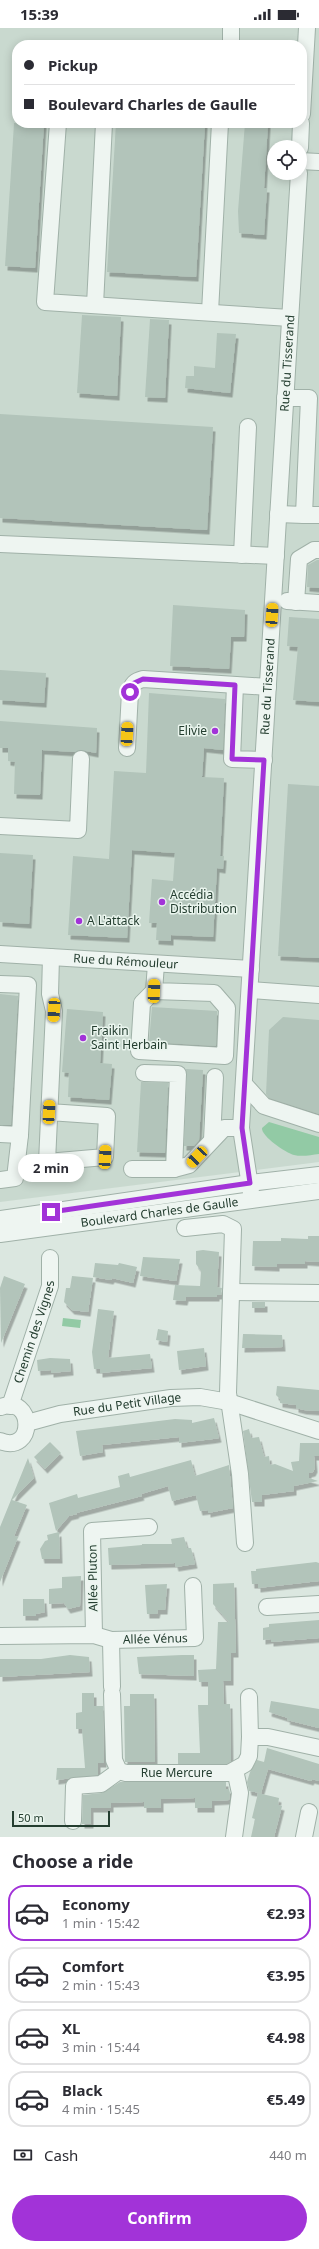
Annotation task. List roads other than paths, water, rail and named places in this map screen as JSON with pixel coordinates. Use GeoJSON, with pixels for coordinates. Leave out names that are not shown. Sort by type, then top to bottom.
{"type":"FeatureCollection","features":[{"type":"Feature","properties":{"kind":"street"},"geometry":{"type":"LineString","coordinates":[[231,28],[231,40]]}},
{"type":"Feature","properties":{"kind":"street"},"geometry":{"type":"LineString","coordinates":[[306,40],[307,28]]}},
{"type":"Feature","properties":{"kind":"street"},"geometry":{"type":"LineString","coordinates":[[58,128],[44,302],[290,318]]}},
{"type":"Feature","properties":{"kind":"street"},"geometry":{"type":"LineString","coordinates":[[95,305],[104,128]]}},
{"type":"Feature","properties":{"kind":"street"},"geometry":{"type":"LineString","coordinates":[[210,312],[220,128]]}},
{"type":"Feature","properties":{"kind":"street"},"geometry":{"type":"LineString","coordinates":[[301,140],[302,128]]}},
{"type":"Feature","properties":{"kind":"street"},"geometry":{"type":"LineString","coordinates":[[307,161],[319,162]]}},
{"type":"Feature","properties":{"kind":"street","name":"Rue du Tisserand"},"geometry":{"type":"LineString","coordinates":[[252,1200],[242,1128],[298,180]]}},
{"type":"Feature","properties":{"kind":"street"},"geometry":{"type":"LineString","coordinates":[[278,514],[312,515],[314,398],[285,398]]}},
{"type":"Feature","properties":{"kind":"street"},"geometry":{"type":"LineString","coordinates":[[242,555],[248,427]]}},
{"type":"Feature","properties":{"kind":"street"},"geometry":{"type":"LineString","coordinates":[[0,544],[276,556]]}},
{"type":"Feature","properties":{"kind":"street"},"geometry":{"type":"LineString","coordinates":[[296,602],[299,559],[314,550],[319,550]]}},
{"type":"Feature","properties":{"kind":"street"},"geometry":{"type":"LineString","coordinates":[[273,601],[319,603]]}},
{"type":"Feature","properties":{"kind":"street"},"geometry":{"type":"LineString","coordinates":[[126,748],[130,692],[132,684],[137,681],[143,679],[268,687]]}},
{"type":"Feature","properties":{"kind":"street"},"geometry":{"type":"LineString","coordinates":[[235,685],[232,759],[264,760]]}},
{"type":"Feature","properties":{"kind":"street"},"geometry":{"type":"LineString","coordinates":[[0,826],[78,830],[82,759]]}},
{"type":"Feature","properties":{"kind":"street","name":"Rue du Rémouleur"},"geometry":{"type":"LineString","coordinates":[[0,954],[251,969]]}},
{"type":"Feature","properties":{"kind":"street"},"geometry":{"type":"LineString","coordinates":[[49,1112],[107,1116],[105,1157],[47,1162],[49,1112],[54,1010],[50,994],[51,957]]}},
{"type":"Feature","properties":{"kind":"street"},"geometry":{"type":"LineString","coordinates":[[154,991],[214,993],[227,1008],[224,1056],[139,1051],[142,1003],[154,991],[156,964]]}},
{"type":"Feature","properties":{"kind":"street"},"geometry":{"type":"LineString","coordinates":[[0,984],[28,985],[20,1135],[15,1178],[0,1180]]}},
{"type":"Feature","properties":{"kind":"street"},"geometry":{"type":"LineString","coordinates":[[251,990],[319,995]]}},
{"type":"Feature","properties":{"kind":"street"},"geometry":{"type":"LineString","coordinates":[[144,1073],[178,1074],[174,1169]]}},
{"type":"Feature","properties":{"kind":"street"},"geometry":{"type":"LineString","coordinates":[[212,1140],[215,1078]]}},
{"type":"Feature","properties":{"kind":"street"},"geometry":{"type":"LineString","coordinates":[[244,1084],[264,1106],[319,1124]]}},
{"type":"Feature","properties":{"kind":"street"},"geometry":{"type":"LineString","coordinates":[[132,1169],[174,1169],[189,1165],[224,1128],[242,1128]]}},
{"type":"Feature","properties":{"kind":"street"},"geometry":{"type":"LineString","coordinates":[[0,1134],[20,1135]]}},
{"type":"Feature","properties":{"kind":"street","name":"Boulevard Charles de Gaulle"},"geometry":{"type":"LineString","coordinates":[[0,1219],[250,1183],[319,1175]]}},
{"type":"Feature","properties":{"kind":"street","name":"Boulevard Charles de Gaulle"},"geometry":{"type":"LineString","coordinates":[[0,1234],[319,1191]]}},
{"type":"Feature","properties":{"kind":"street"},"geometry":{"type":"LineString","coordinates":[[185,1228],[223,1224],[233,1229],[229,1402],[240,1474],[245,1543]]}},
{"type":"Feature","properties":{"kind":"street","name":"Chemin des Vignes"},"geometry":{"type":"LineString","coordinates":[[5,1407],[50,1286],[50,1258]]}},
{"type":"Feature","properties":{"kind":"street"},"geometry":{"type":"LineString","coordinates":[[231,1292],[319,1293]]}},
{"type":"Feature","properties":{"kind":"street","name":"Rue du Petit Village"},"geometry":{"type":"LineString","coordinates":[[27,1423],[60,1414],[172,1398],[200,1397],[229,1402],[319,1431]]}},
{"type":"Feature","properties":{"kind":"street"},"geometry":{"type":"LineString","coordinates":[[2,1446],[19,1440],[24,1435],[27,1423],[25,1414],[20,1409],[5,1407]]}},
{"type":"Feature","properties":{"kind":"street","name":"Allée Pluton"},"geometry":{"type":"LineString","coordinates":[[102,1637],[92,1531],[149,1527]]}},
{"type":"Feature","properties":{"kind":"street","name":"Allée Vénus"},"geometry":{"type":"LineString","coordinates":[[102,1637],[194,1638],[193,1586]]}},
{"type":"Feature","properties":{"kind":"street"},"geometry":{"type":"LineString","coordinates":[[267,1607],[319,1604]]}},
{"type":"Feature","properties":{"kind":"street"},"geometry":{"type":"LineString","coordinates":[[0,1636],[102,1637],[112,1690],[114,1760],[118,1771],[101,1784],[74,1786],[74,1821]]}},
{"type":"Feature","properties":{"kind":"street"},"geometry":{"type":"LineString","coordinates":[[234,1837],[240,1792],[235,1770],[245,1764],[249,1756],[249,1697]]}},
{"type":"Feature","properties":{"kind":"street"},"geometry":{"type":"LineString","coordinates":[[250,1737],[268,1737],[319,1748]]}},
{"type":"Feature","properties":{"kind":"street","name":"Rue Mercure"},"geometry":{"type":"LineString","coordinates":[[118,1771],[126,1773],[222,1773],[235,1770]]}},
{"type":"Feature","properties":{"kind":"street"},"geometry":{"type":"LineString","coordinates":[[304,1837],[309,1812]]}},
{"type":"Feature","properties":{"kind":"place","name":"Elivie"},"geometry":{"type":"Point","coordinates":[215,731]}},
{"type":"Feature","properties":{"kind":"place","name":"Accédia Distribution"},"geometry":{"type":"Point","coordinates":[162,902]}},
{"type":"Feature","properties":{"kind":"place","name":"A L'attack"},"geometry":{"type":"Point","coordinates":[79,921]}},
{"type":"Feature","properties":{"kind":"place","name":"Fraikin Saint Herbain"},"geometry":{"type":"Point","coordinates":[83,1038]}}]}
